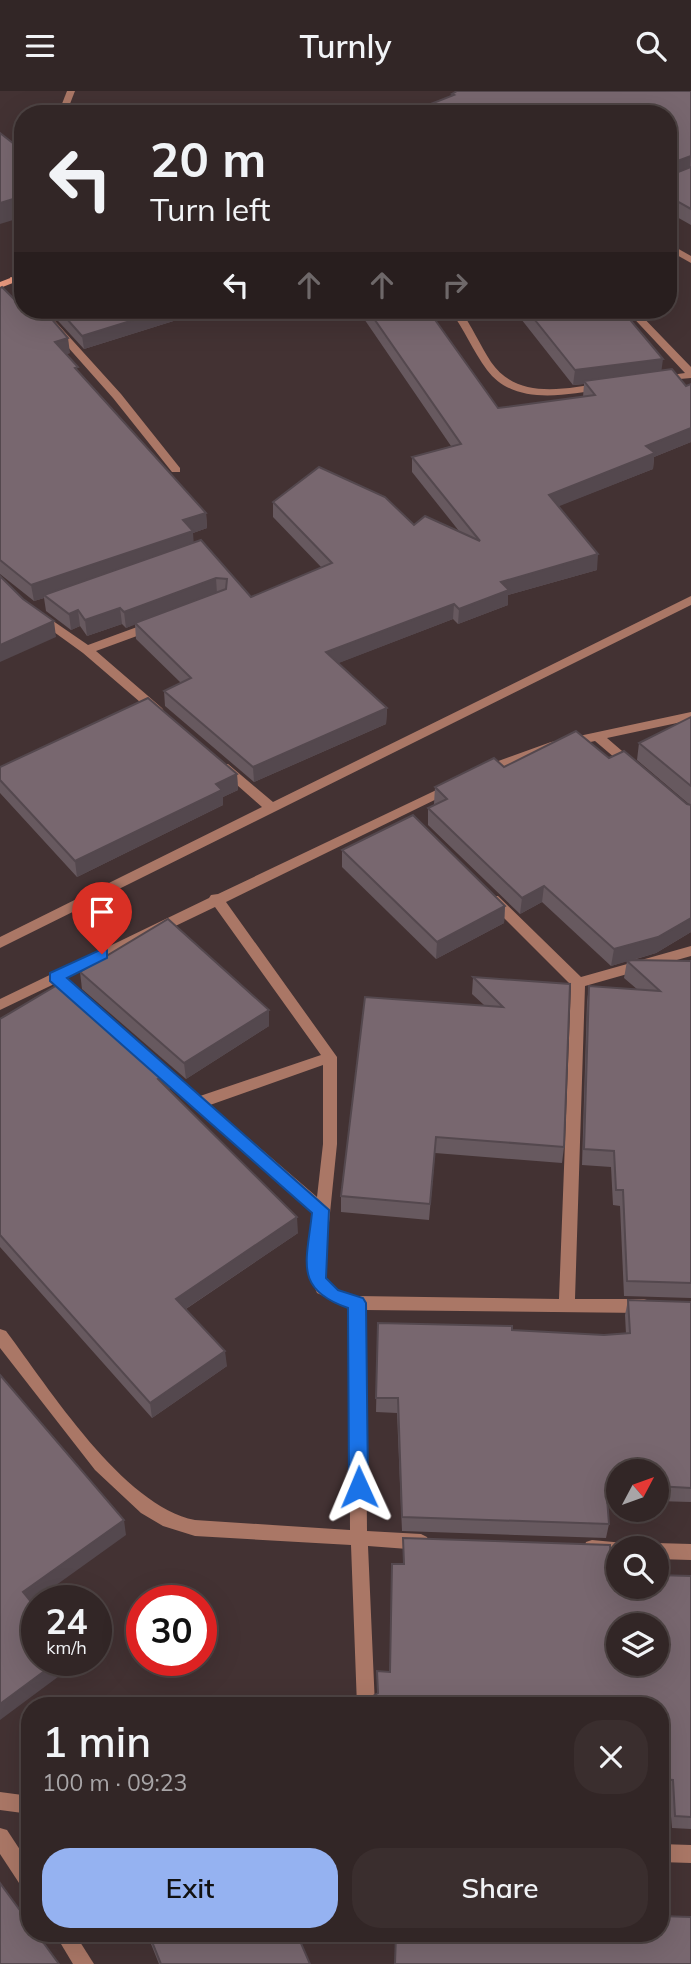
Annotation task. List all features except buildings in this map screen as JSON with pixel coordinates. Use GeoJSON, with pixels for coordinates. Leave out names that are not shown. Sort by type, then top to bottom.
{"type":"FeatureCollection","features":[{"type":"Feature","properties":{"kind":"street"},"geometry":{"type":"LineString","coordinates":[[48,319],[117,396],[176,470]]}},
{"type":"Feature","properties":{"kind":"street"},"geometry":{"type":"LineString","coordinates":[[461,319],[492,370],[511,385],[541,393],[610,386]]}},
{"type":"Feature","properties":{"kind":"street"},"geometry":{"type":"LineString","coordinates":[[639,319],[691,374]]}},
{"type":"Feature","properties":{"kind":"street"},"geometry":{"type":"LineString","coordinates":[[650,380],[691,374]]}},
{"type":"Feature","properties":{"kind":"street"},"geometry":{"type":"LineString","coordinates":[[0,943],[691,600]]}},
{"type":"Feature","properties":{"kind":"street"},"geometry":{"type":"LineString","coordinates":[[43,605],[31,609],[87,650],[166,717]]}},
{"type":"Feature","properties":{"kind":"street"},"geometry":{"type":"LineString","coordinates":[[87,650],[160,622]]}},
{"type":"Feature","properties":{"kind":"street"},"geometry":{"type":"LineString","coordinates":[[0,1005],[61,981],[216,898],[407,815],[470,778],[551,746],[691,716]]}},
{"type":"Feature","properties":{"kind":"street"},"geometry":{"type":"LineString","coordinates":[[596,735],[638,771]]}},
{"type":"Feature","properties":{"kind":"street"},"geometry":{"type":"LineString","coordinates":[[214,759],[271,808]]}},
{"type":"Feature","properties":{"kind":"street"},"geometry":{"type":"LineString","coordinates":[[478,885],[578,983],[567,1303]]}},
{"type":"Feature","properties":{"kind":"street"},"geometry":{"type":"LineString","coordinates":[[216,898],[330,1057],[330,1144],[316,1261],[317,1281],[332,1295],[357,1303],[567,1303],[663,1307]]}},
{"type":"Feature","properties":{"kind":"street"},"geometry":{"type":"LineString","coordinates":[[578,983],[691,951]]}},
{"type":"Feature","properties":{"kind":"street"},"geometry":{"type":"LineString","coordinates":[[198,1103],[330,1057]]}},
{"type":"Feature","properties":{"kind":"street"},"geometry":{"type":"LineString","coordinates":[[147,1058],[321,1210]]}},
{"type":"Feature","properties":{"kind":"street"},"geometry":{"type":"LineString","coordinates":[[357,1303],[359,1540],[366,1697]]}},
{"type":"Feature","properties":{"kind":"street"},"geometry":{"type":"LineString","coordinates":[[0,1336],[105,1469],[150,1510],[170,1522],[195,1528],[441,1543]]}},
{"type":"Feature","properties":{"kind":"street"},"geometry":{"type":"LineString","coordinates":[[577,1548],[606,1549]]}},
{"type":"Feature","properties":{"kind":"street"},"geometry":{"type":"LineString","coordinates":[[669,1551],[691,1552]]}},
{"type":"Feature","properties":{"kind":"street"},"geometry":{"type":"LineString","coordinates":[[0,1801],[21,1804]]}},
{"type":"Feature","properties":{"kind":"street"},"geometry":{"type":"LineString","coordinates":[[0,1837],[21,1868]]}},
{"type":"Feature","properties":{"kind":"street"},"geometry":{"type":"LineString","coordinates":[[669,1853],[691,1854]]}},
{"type":"Feature","properties":{"kind":"street"},"geometry":{"type":"LineString","coordinates":[[69,1942],[84,1964]]}},
{"type":"Feature","properties":{"kind":"route"},"geometry":{"type":"LineString","coordinates":[[102,954],[56,977],[321,1210],[316,1261],[317,1281],[321,1288],[332,1295],[357,1303],[359,1487]]}}]}
